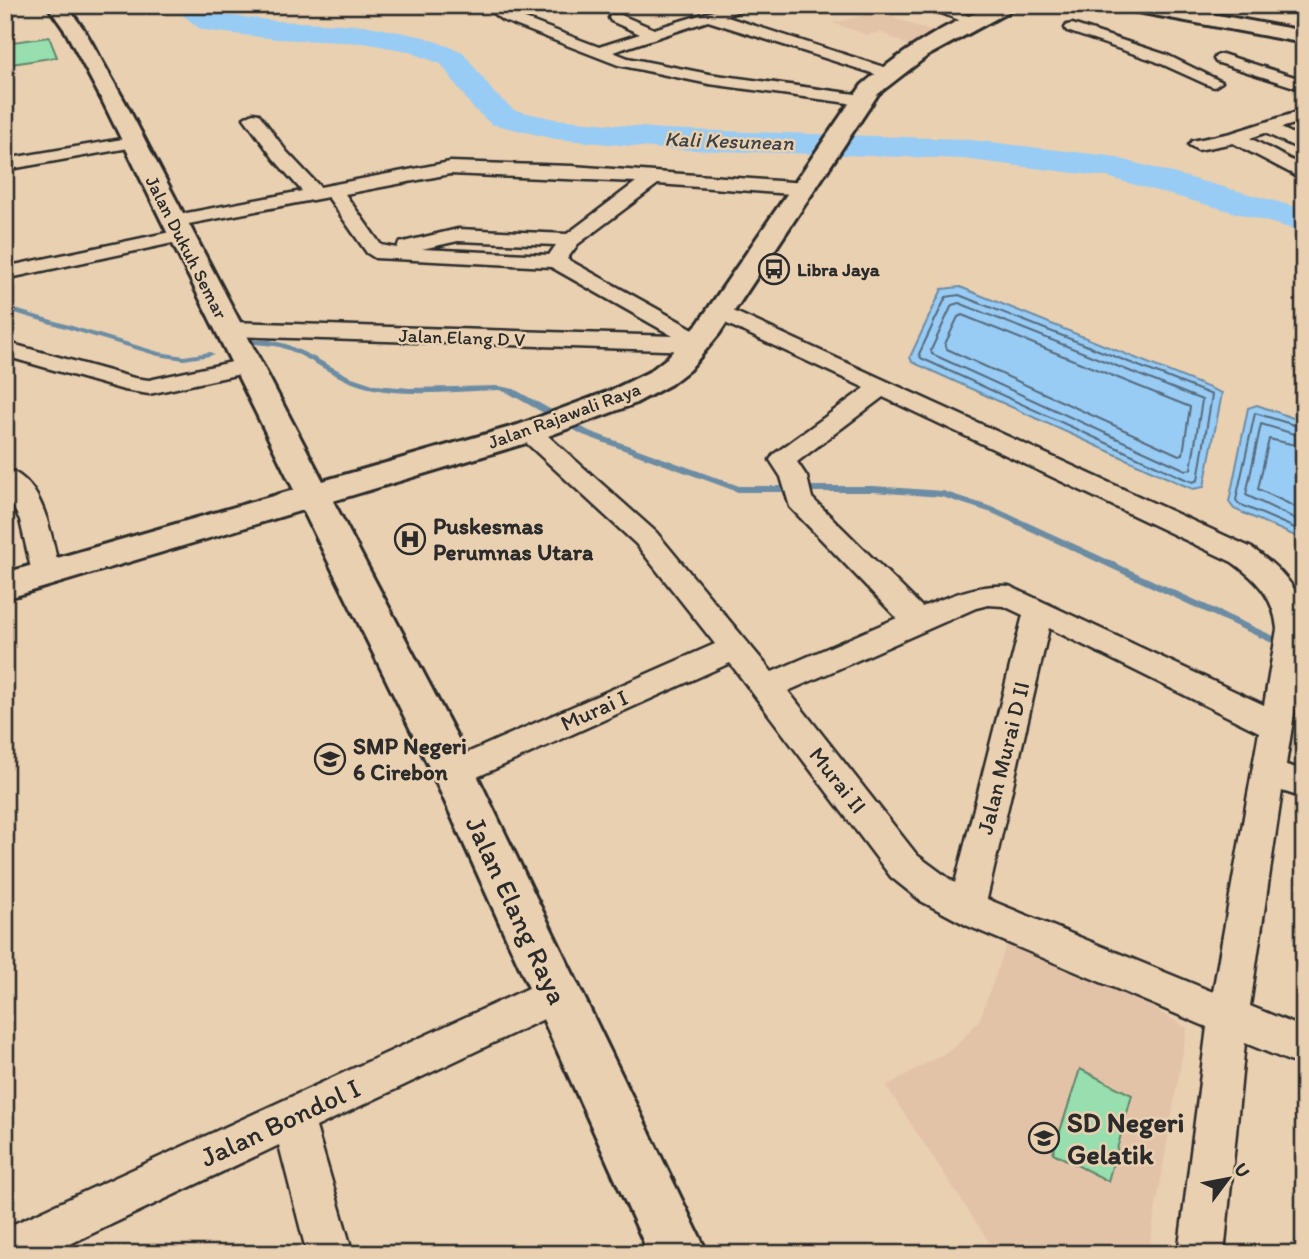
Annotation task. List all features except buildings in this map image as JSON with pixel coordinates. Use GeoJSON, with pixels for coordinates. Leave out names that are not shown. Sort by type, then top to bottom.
{"type":"FeatureCollection","features":[{"type":"Feature","properties":{"kind":"street","name":"Jalan Dukuh Semar"},"geometry":{"type":"LineString","coordinates":[[56,5],[75,31],[134,142],[311,495]]}},
{"type":"Feature","properties":{"kind":"street"},"geometry":{"type":"LineString","coordinates":[[489,5],[507,17],[624,62],[856,109]]}},
{"type":"Feature","properties":{"kind":"street"},"geometry":{"type":"LineString","coordinates":[[687,5],[887,73]]}},
{"type":"Feature","properties":{"kind":"street"},"geometry":{"type":"LineString","coordinates":[[599,52],[710,15],[751,5]]}},
{"type":"Feature","properties":{"kind":"street"},"geometry":{"type":"LineString","coordinates":[[929,5],[976,22]]}},
{"type":"Feature","properties":{"kind":"street","name":"Jalan Rajawali Raya"},"geometry":{"type":"LineString","coordinates":[[5,586],[536,429],[588,410],[660,378],[678,364],[697,343],[805,189],[856,109],[887,73],[941,38],[1012,5]]}},
{"type":"Feature","properties":{"kind":"street"},"geometry":{"type":"LineString","coordinates":[[1132,5],[1157,7],[1304,37]]}},
{"type":"Feature","properties":{"kind":"street"},"geometry":{"type":"LineString","coordinates":[[616,18],[653,34]]}},
{"type":"Feature","properties":{"kind":"street"},"geometry":{"type":"LineString","coordinates":[[1072,28],[1161,58],[1214,82]]}},
{"type":"Feature","properties":{"kind":"street"},"geometry":{"type":"LineString","coordinates":[[1222,59],[1304,85]]}},
{"type":"Feature","properties":{"kind":"street"},"geometry":{"type":"LineString","coordinates":[[1189,89],[1254,69]]}},
{"type":"Feature","properties":{"kind":"street"},"geometry":{"type":"LineString","coordinates":[[1198,145],[1235,137],[1304,115]]}},
{"type":"Feature","properties":{"kind":"street"},"geometry":{"type":"LineString","coordinates":[[253,118],[280,155],[325,193],[374,249],[382,254],[555,261],[697,343]]}},
{"type":"Feature","properties":{"kind":"street"},"geometry":{"type":"LineString","coordinates":[[1266,127],[1304,146]]}},
{"type":"Feature","properties":{"kind":"street"},"geometry":{"type":"LineString","coordinates":[[1235,137],[1304,174]]}},
{"type":"Feature","properties":{"kind":"street"},"geometry":{"type":"LineString","coordinates":[[5,164],[134,142]]}},
{"type":"Feature","properties":{"kind":"street"},"geometry":{"type":"LineString","coordinates":[[5,273],[176,228],[325,193],[450,168],[805,189]]}},
{"type":"Feature","properties":{"kind":"street"},"geometry":{"type":"LineString","coordinates":[[555,261],[570,240],[654,178]]}},
{"type":"Feature","properties":{"kind":"street"},"geometry":{"type":"LineString","coordinates":[[382,254],[458,235],[570,240]]}},
{"type":"Feature","properties":{"kind":"street"},"geometry":{"type":"LineString","coordinates":[[720,312],[1242,555],[1260,567],[1289,603],[1289,645],[1277,726],[1287,779],[1228,1019],[1200,1254]]}},
{"type":"Feature","properties":{"kind":"street","name":"Jalan Elang D V"},"geometry":{"type":"LineString","coordinates":[[229,329],[697,343]]}},
{"type":"Feature","properties":{"kind":"street"},"geometry":{"type":"LineString","coordinates":[[5,349],[132,385],[149,387],[246,366]]}},
{"type":"Feature","properties":{"kind":"street"},"geometry":{"type":"LineString","coordinates":[[882,387],[783,460],[797,489],[918,621]]}},
{"type":"Feature","properties":{"kind":"street","name":"Murai II"},"geometry":{"type":"LineString","coordinates":[[536,429],[573,469],[646,538],[767,687],[904,866],[934,890],[967,907],[1175,993],[1228,1019],[1304,1048]]}},
{"type":"Feature","properties":{"kind":"street"},"geometry":{"type":"LineString","coordinates":[[5,477],[20,489],[28,505],[46,573]]}},
{"type":"Feature","properties":{"kind":"street","name":"Jalan Elang Raya"},"geometry":{"type":"LineString","coordinates":[[311,495],[454,773],[555,994],[679,1254]]}},
{"type":"Feature","properties":{"kind":"street"},"geometry":{"type":"LineString","coordinates":[[767,687],[969,599],[988,595],[1009,596],[1277,726]]}},
{"type":"Feature","properties":{"kind":"street","name":"Jalan Murai D II"},"geometry":{"type":"LineString","coordinates":[[967,907],[1039,610]]}},
{"type":"Feature","properties":{"kind":"street","name":"Murai I"},"geometry":{"type":"LineString","coordinates":[[454,773],[735,648]]}},
{"type":"Feature","properties":{"kind":"street","name":"Jalan Bondol I"},"geometry":{"type":"LineString","coordinates":[[29,1246],[292,1116],[555,994]]}},
{"type":"Feature","properties":{"kind":"street"},"geometry":{"type":"LineString","coordinates":[[292,1116],[330,1254]]}},
{"type":"Feature","properties":{"kind":"shaded area"},"geometry":{"type":"Polygon","coordinates":[[[875,10],[932,32],[909,46],[881,32],[867,35],[833,23],[875,10]]]}},
{"type":"Feature","properties":{"kind":"shaded area","name":"SD Negeri Gelatik"},"geometry":{"type":"Polygon","coordinates":[[[1007,943],[1134,997],[1187,1028],[1148,1254],[997,1254],[886,1086],[955,1047],[979,1021],[1007,943]]]}},
{"type":"Feature","properties":{"kind":"green space"},"geometry":{"type":"Polygon","coordinates":[[[49,37],[57,57],[5,65],[5,43],[49,37]]]}},
{"type":"Feature","properties":{"kind":"green space"},"geometry":{"type":"Polygon","coordinates":[[[1080,1069],[1132,1095],[1108,1181],[1053,1153],[1080,1069]]]}},
{"type":"Feature","properties":{"kind":"water"},"geometry":{"type":"Polygon","coordinates":[[[960,287],[1222,393],[1204,487],[1193,489],[1181,484],[912,362],[910,357],[942,289],[960,287]]]}},
{"type":"Feature","properties":{"kind":"water"},"geometry":{"type":"Polygon","coordinates":[[[1257,405],[1304,422],[1304,540],[1234,509],[1229,502],[1248,408],[1257,405]]]}},
{"type":"Feature","properties":{"kind":"waterway","name":"Kali Kesunean"},"geometry":{"type":"LineString","coordinates":[[184,5],[209,22],[277,30],[364,34],[414,43],[452,58],[483,100],[503,117],[555,129],[663,139],[963,149],[1110,167],[1304,221]]}},
{"type":"Feature","properties":{"kind":"waterway"},"geometry":{"type":"LineString","coordinates":[[5,308],[158,354],[184,358],[210,354]]}},
{"type":"Feature","properties":{"kind":"waterway"},"geometry":{"type":"LineString","coordinates":[[256,342],[284,346],[347,378],[375,387],[410,390],[499,388],[511,391],[586,433],[738,489],[873,489],[943,494],[995,511],[1304,654]]}},
{"type":"Feature","properties":{"kind":"place","name":"Libra Jaya"},"geometry":{"type":"Point","coordinates":[774,269]}},
{"type":"Feature","properties":{"kind":"place","name":"Puskesmas Perumnas Utara"},"geometry":{"type":"Point","coordinates":[410,539]}},
{"type":"Feature","properties":{"kind":"place","name":"SMP Negeri 6 Cirebon"},"geometry":{"type":"Point","coordinates":[330,759]}},
{"type":"Feature","properties":{"kind":"place","name":"SD Negeri Gelatik"},"geometry":{"type":"Point","coordinates":[1044,1138]}}]}
